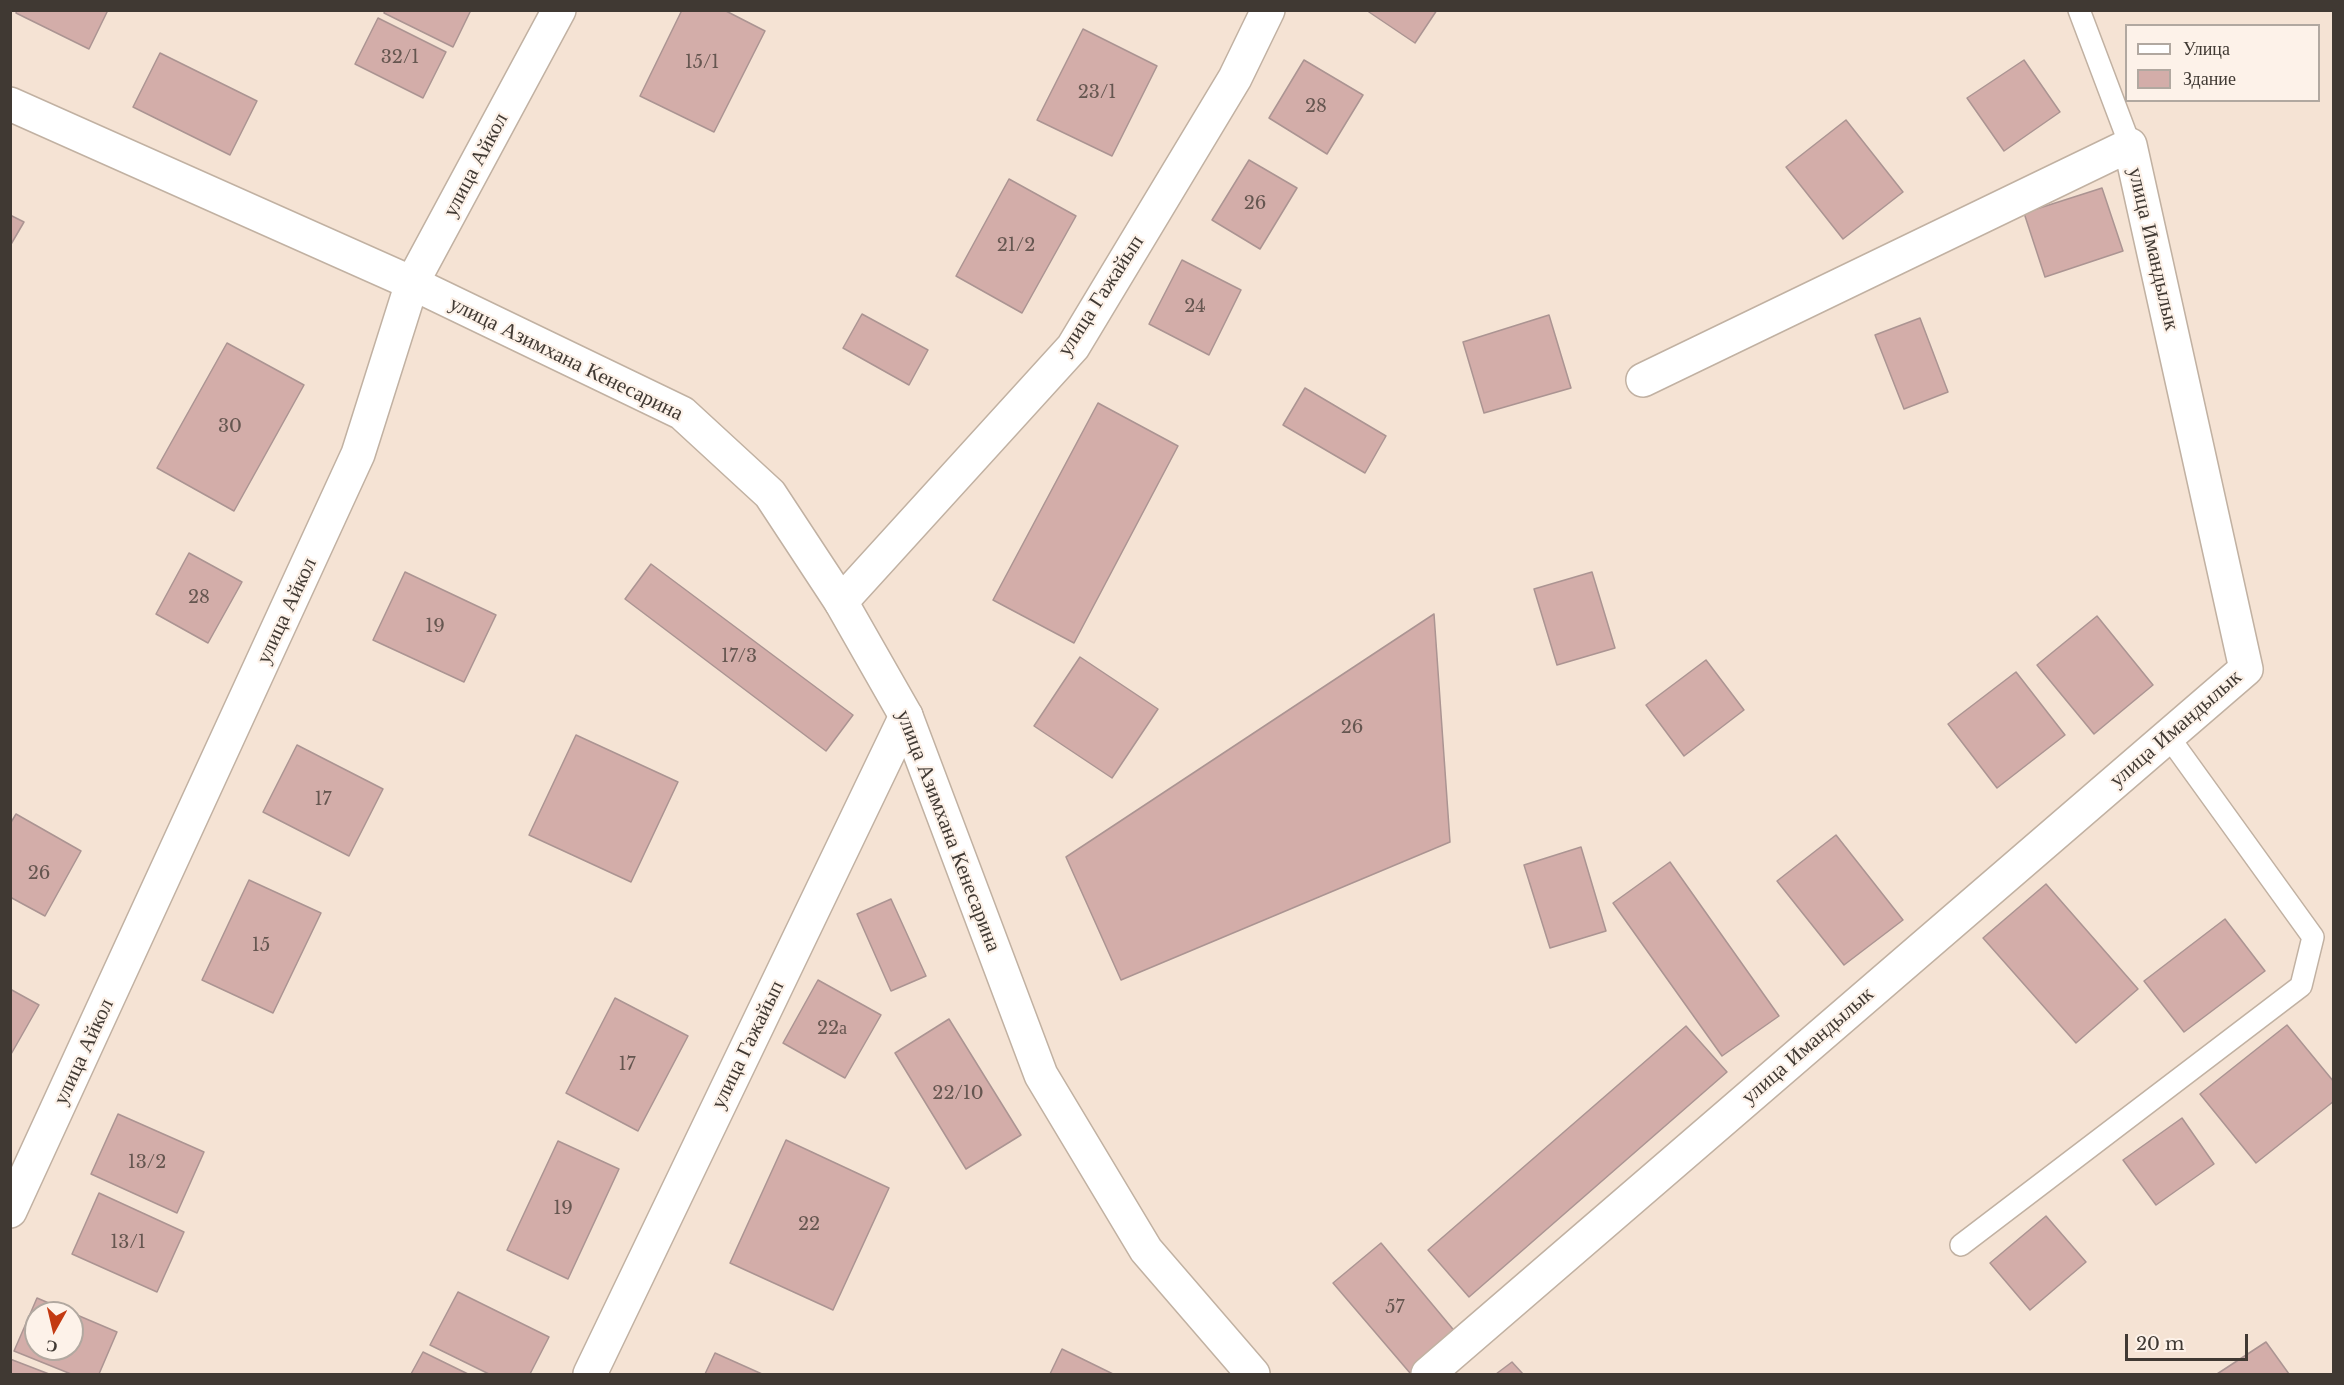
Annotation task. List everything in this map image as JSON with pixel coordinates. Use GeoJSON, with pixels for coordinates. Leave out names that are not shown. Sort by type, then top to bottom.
{"type":"FeatureCollection","features":[{"type":"Feature","properties":{"kind":"street","name":"улица Айкол"},"geometry":{"type":"LineString","coordinates":[[10,1211],[358,454],[412,284],[559,10]]}},
{"type":"Feature","properties":{"kind":"street","name":"улица Гажайып"},"geometry":{"type":"LineString","coordinates":[[841,602],[1073,346],[1235,78],[1268,10]]}},
{"type":"Feature","properties":{"kind":"street","name":"улица Азимхана Кенесарина"},"geometry":{"type":"LineString","coordinates":[[10,104],[412,284],[682,413],[770,494],[841,602],[906,716],[1041,1075],[1146,1250],[1253,1374]]}},
{"type":"Feature","properties":{"kind":"street","name":"улица Имандылык"},"geometry":{"type":"LineString","coordinates":[[1428,1374],[2246,669],[2130,145],[1643,380]]}},
{"type":"Feature","properties":{"kind":"street","name":"улица Гажайып"},"geometry":{"type":"LineString","coordinates":[[590,1374],[906,716]]}},
{"type":"Feature","properties":{"kind":"lane"},"geometry":{"type":"LineString","coordinates":[[2079,10],[2130,145]]}},
{"type":"Feature","properties":{"kind":"lane"},"geometry":{"type":"LineString","coordinates":[[1961,1245],[2301,986],[2313,937],[2168,736]]}},
{"type":"Feature","properties":{"kind":"building"},"geometry":{"type":"Polygon","coordinates":[[[17,10],[108,10],[89,49],[16,13],[17,10]]]}},
{"type":"Feature","properties":{"kind":"building"},"geometry":{"type":"Polygon","coordinates":[[[385,10],[471,10],[453,47],[384,13],[385,10]]]}},
{"type":"Feature","properties":{"kind":"building"},"geometry":{"type":"Polygon","coordinates":[[[682,10],[724,10],[765,31],[714,132],[640,96],[682,10]]]}},
{"type":"Feature","properties":{"kind":"building"},"geometry":{"type":"Polygon","coordinates":[[[1366,10],[1437,10],[1415,43],[1366,10]]]}},
{"type":"Feature","properties":{"kind":"building"},"geometry":{"type":"Polygon","coordinates":[[[378,18],[446,52],[423,98],[355,64],[378,18]]]}},
{"type":"Feature","properties":{"kind":"building"},"geometry":{"type":"Polygon","coordinates":[[[1083,29],[1157,66],[1112,156],[1037,120],[1083,29]]]}},
{"type":"Feature","properties":{"kind":"building"},"geometry":{"type":"Polygon","coordinates":[[[160,53],[257,101],[230,155],[133,107],[160,53]]]}},
{"type":"Feature","properties":{"kind":"building"},"geometry":{"type":"Polygon","coordinates":[[[1304,60],[1363,95],[1327,154],[1269,118],[1304,60]]]}},
{"type":"Feature","properties":{"kind":"building"},"geometry":{"type":"Polygon","coordinates":[[[2024,60],[2060,112],[2004,151],[1967,98],[2024,60]]]}},
{"type":"Feature","properties":{"kind":"building"},"geometry":{"type":"Polygon","coordinates":[[[1846,120],[1903,192],[1843,239],[1786,167],[1846,120]]]}},
{"type":"Feature","properties":{"kind":"building"},"geometry":{"type":"Polygon","coordinates":[[[1249,160],[1297,188],[1260,249],[1212,220],[1249,160]]]}},
{"type":"Feature","properties":{"kind":"building"},"geometry":{"type":"Polygon","coordinates":[[[1009,179],[1076,216],[1022,313],[956,276],[1009,179]]]}},
{"type":"Feature","properties":{"kind":"building"},"geometry":{"type":"Polygon","coordinates":[[[2102,188],[2123,251],[2045,277],[2024,213],[2102,188]]]}},
{"type":"Feature","properties":{"kind":"building"},"geometry":{"type":"Polygon","coordinates":[[[10,215],[24,222],[10,246],[10,215]]]}},
{"type":"Feature","properties":{"kind":"building"},"geometry":{"type":"Polygon","coordinates":[[[1182,260],[1241,290],[1209,355],[1149,324],[1182,260]]]}},
{"type":"Feature","properties":{"kind":"building"},"geometry":{"type":"Polygon","coordinates":[[[862,314],[928,350],[909,385],[843,348],[862,314]]]}},
{"type":"Feature","properties":{"kind":"building"},"geometry":{"type":"Polygon","coordinates":[[[1549,315],[1571,388],[1484,413],[1463,342],[1549,315]]]}},
{"type":"Feature","properties":{"kind":"building"},"geometry":{"type":"Polygon","coordinates":[[[1920,318],[1948,392],[1904,409],[1875,335],[1920,318]]]}},
{"type":"Feature","properties":{"kind":"building"},"geometry":{"type":"Polygon","coordinates":[[[227,343],[304,385],[234,511],[157,468],[227,343]]]}},
{"type":"Feature","properties":{"kind":"building"},"geometry":{"type":"Polygon","coordinates":[[[1305,388],[1386,436],[1365,473],[1283,425],[1305,388]]]}},
{"type":"Feature","properties":{"kind":"building"},"geometry":{"type":"Polygon","coordinates":[[[1098,403],[1178,446],[1074,643],[993,600],[1098,403]]]}},
{"type":"Feature","properties":{"kind":"building"},"geometry":{"type":"Polygon","coordinates":[[[189,553],[242,582],[208,643],[156,614],[189,553]]]}},
{"type":"Feature","properties":{"kind":"building"},"geometry":{"type":"Polygon","coordinates":[[[651,564],[853,715],[826,751],[625,599],[651,564]]]}},
{"type":"Feature","properties":{"kind":"building"},"geometry":{"type":"Polygon","coordinates":[[[405,572],[496,615],[464,682],[373,640],[405,572]]]}},
{"type":"Feature","properties":{"kind":"building"},"geometry":{"type":"Polygon","coordinates":[[[1592,572],[1615,648],[1557,665],[1534,589],[1592,572]]]}},
{"type":"Feature","properties":{"kind":"building"},"geometry":{"type":"Polygon","coordinates":[[[1434,614],[1450,842],[1121,980],[1066,857],[1434,614]]]}},
{"type":"Feature","properties":{"kind":"building"},"geometry":{"type":"Polygon","coordinates":[[[2097,616],[2153,685],[2094,734],[2037,665],[2097,616]]]}},
{"type":"Feature","properties":{"kind":"building"},"geometry":{"type":"Polygon","coordinates":[[[1080,657],[1158,709],[1112,778],[1034,726],[1080,657]]]}},
{"type":"Feature","properties":{"kind":"building"},"geometry":{"type":"Polygon","coordinates":[[[1706,660],[1744,710],[1684,756],[1646,705],[1706,660]]]}},
{"type":"Feature","properties":{"kind":"building"},"geometry":{"type":"Polygon","coordinates":[[[2016,672],[2065,735],[1997,788],[1948,724],[2016,672]]]}},
{"type":"Feature","properties":{"kind":"building"},"geometry":{"type":"Polygon","coordinates":[[[576,735],[678,782],[631,882],[529,835],[576,735]]]}},
{"type":"Feature","properties":{"kind":"building"},"geometry":{"type":"Polygon","coordinates":[[[297,745],[383,789],[349,856],[263,812],[297,745]]]}},
{"type":"Feature","properties":{"kind":"building"},"geometry":{"type":"Polygon","coordinates":[[[16,814],[81,851],[45,916],[10,897],[10,824],[16,814]]]}},
{"type":"Feature","properties":{"kind":"building"},"geometry":{"type":"Polygon","coordinates":[[[1836,835],[1903,920],[1844,965],[1777,881],[1836,835]]]}},
{"type":"Feature","properties":{"kind":"building"},"geometry":{"type":"Polygon","coordinates":[[[1581,847],[1606,931],[1550,948],[1524,865],[1581,847]]]}},
{"type":"Feature","properties":{"kind":"building"},"geometry":{"type":"Polygon","coordinates":[[[1670,862],[1779,1016],[1722,1056],[1613,903],[1670,862]]]}},
{"type":"Feature","properties":{"kind":"building"},"geometry":{"type":"Polygon","coordinates":[[[249,880],[321,913],[273,1013],[202,980],[249,880]]]}},
{"type":"Feature","properties":{"kind":"building"},"geometry":{"type":"Polygon","coordinates":[[[2046,884],[2138,989],[2076,1043],[1983,938],[2046,884]]]}},
{"type":"Feature","properties":{"kind":"building"},"geometry":{"type":"Polygon","coordinates":[[[891,899],[926,976],[891,991],[857,914],[891,899]]]}},
{"type":"Feature","properties":{"kind":"building"},"geometry":{"type":"Polygon","coordinates":[[[2225,919],[2265,971],[2184,1032],[2144,981],[2225,919]]]}},
{"type":"Feature","properties":{"kind":"building"},"geometry":{"type":"Polygon","coordinates":[[[818,980],[881,1015],[845,1078],[783,1043],[818,980]]]}},
{"type":"Feature","properties":{"kind":"building"},"geometry":{"type":"Polygon","coordinates":[[[10,989],[39,1005],[10,1056],[10,989]]]}},
{"type":"Feature","properties":{"kind":"building"},"geometry":{"type":"Polygon","coordinates":[[[615,998],[688,1036],[638,1131],[566,1093],[615,998]]]}},
{"type":"Feature","properties":{"kind":"building"},"geometry":{"type":"Polygon","coordinates":[[[949,1019],[1021,1135],[966,1169],[895,1053],[949,1019]]]}},
{"type":"Feature","properties":{"kind":"building"},"geometry":{"type":"Polygon","coordinates":[[[2287,1025],[2334,1082],[2334,1101],[2256,1163],[2200,1094],[2287,1025]]]}},
{"type":"Feature","properties":{"kind":"building"},"geometry":{"type":"Polygon","coordinates":[[[1686,1026],[1727,1072],[1469,1297],[1428,1250],[1686,1026]]]}},
{"type":"Feature","properties":{"kind":"building"},"geometry":{"type":"Polygon","coordinates":[[[118,1114],[204,1152],[177,1213],[91,1174],[118,1114]]]}},
{"type":"Feature","properties":{"kind":"building"},"geometry":{"type":"Polygon","coordinates":[[[2182,1118],[2214,1164],[2156,1205],[2123,1160],[2182,1118]]]}},
{"type":"Feature","properties":{"kind":"building"},"geometry":{"type":"Polygon","coordinates":[[[786,1140],[889,1188],[833,1310],[730,1263],[786,1140]]]}},
{"type":"Feature","properties":{"kind":"building"},"geometry":{"type":"Polygon","coordinates":[[[558,1141],[619,1169],[568,1279],[507,1250],[558,1141]]]}},
{"type":"Feature","properties":{"kind":"building"},"geometry":{"type":"Polygon","coordinates":[[[99,1193],[184,1232],[157,1292],[72,1254],[99,1193]]]}},
{"type":"Feature","properties":{"kind":"building"},"geometry":{"type":"Polygon","coordinates":[[[2046,1216],[2086,1262],[2030,1310],[1990,1263],[2046,1216]]]}},
{"type":"Feature","properties":{"kind":"building"},"geometry":{"type":"Polygon","coordinates":[[[1381,1243],[1457,1334],[1410,1373],[1333,1283],[1381,1243]]]}},
{"type":"Feature","properties":{"kind":"building"},"geometry":{"type":"Polygon","coordinates":[[[458,1292],[549,1337],[530,1374],[489,1374],[430,1345],[458,1292]]]}},
{"type":"Feature","properties":{"kind":"building"},"geometry":{"type":"Polygon","coordinates":[[[84,1318],[117,1332],[99,1374],[71,1374],[39,1361],[84,1361],[84,1318]]]}},
{"type":"Feature","properties":{"kind":"building"},"geometry":{"type":"Polygon","coordinates":[[[24,1328],[24,1355],[14,1351],[24,1328]]]}},
{"type":"Feature","properties":{"kind":"building"},"geometry":{"type":"Polygon","coordinates":[[[2266,1342],[2289,1374],[2217,1374],[2266,1342]]]}},
{"type":"Feature","properties":{"kind":"building"},"geometry":{"type":"Polygon","coordinates":[[[1062,1349],[1113,1374],[1050,1374],[1062,1349]]]}},
{"type":"Feature","properties":{"kind":"building"},"geometry":{"type":"Polygon","coordinates":[[[423,1352],[468,1374],[411,1374],[423,1352]]]}},
{"type":"Feature","properties":{"kind":"building"},"geometry":{"type":"Polygon","coordinates":[[[715,1353],[762,1374],[705,1374],[715,1353]]]}},
{"type":"Feature","properties":{"kind":"building"},"geometry":{"type":"Polygon","coordinates":[[[10,1359],[49,1374],[10,1374],[10,1359]]]}},
{"type":"Feature","properties":{"kind":"building"},"geometry":{"type":"Polygon","coordinates":[[[1512,1362],[1523,1374],[1496,1374],[1512,1362]]]}}]}
